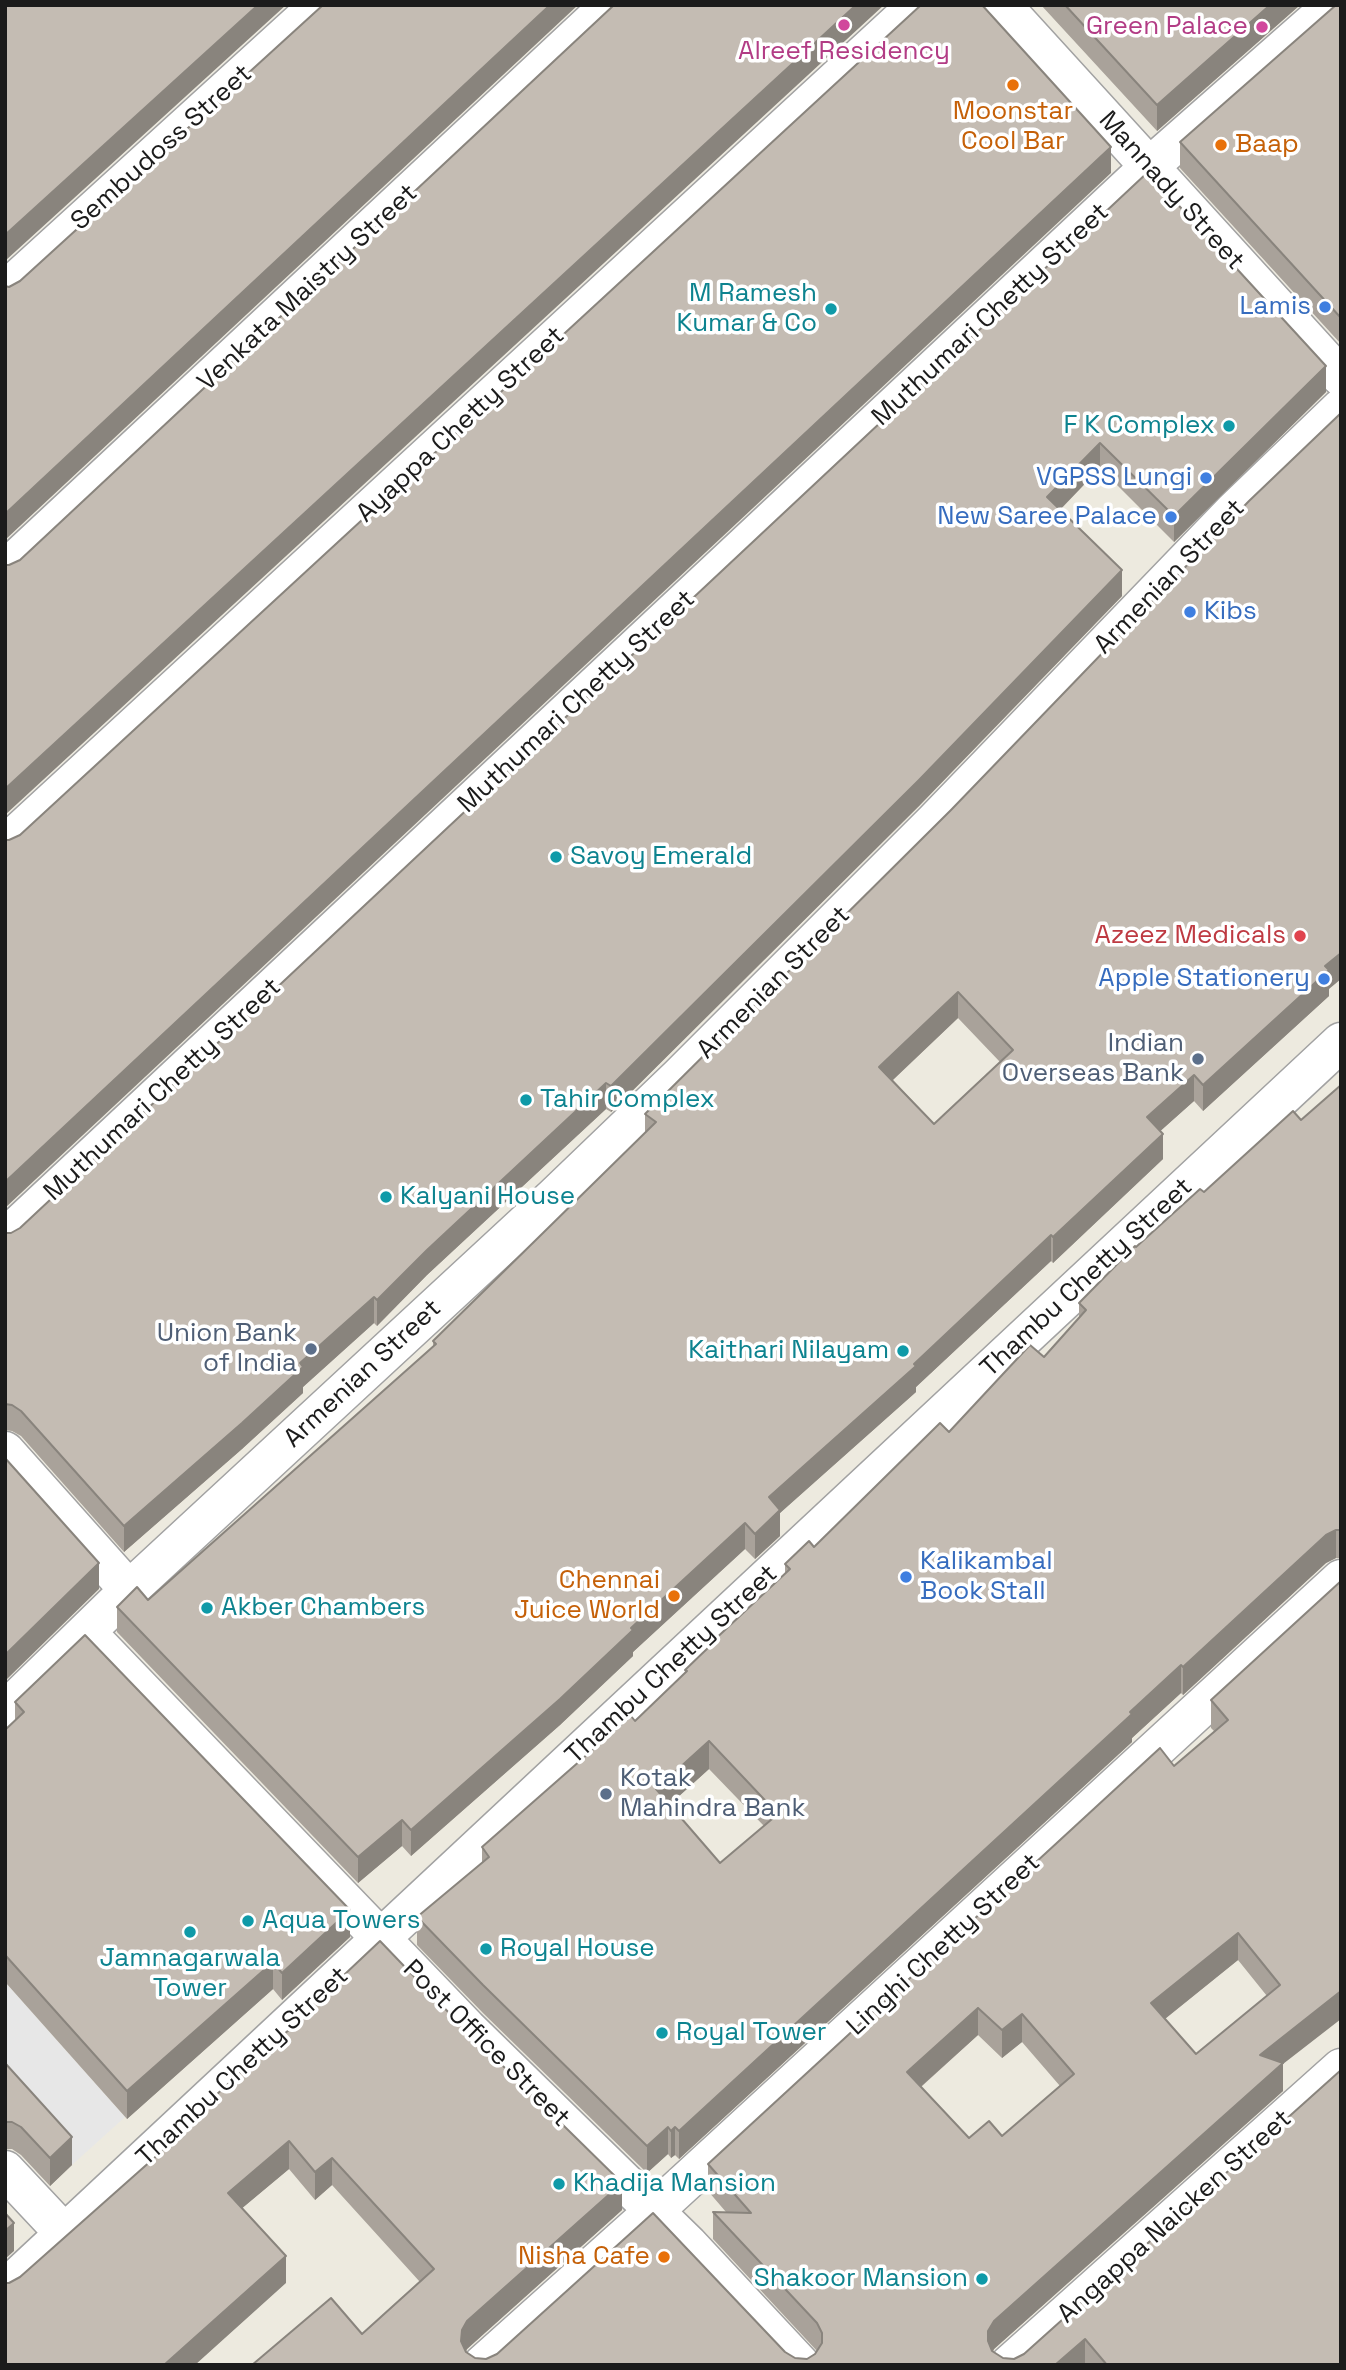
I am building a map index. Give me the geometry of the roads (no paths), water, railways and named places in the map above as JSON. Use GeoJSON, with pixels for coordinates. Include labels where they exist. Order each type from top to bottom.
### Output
{"type":"FeatureCollection","features":[{"type":"Feature","properties":{"kind":"street","name":"Sembudoss Street"},"geometry":{"type":"LineString","coordinates":[[5,291],[318,5]]}},
{"type":"Feature","properties":{"kind":"street","name":"Venkata Maistry Street"},"geometry":{"type":"LineString","coordinates":[[5,570],[610,5]]}},
{"type":"Feature","properties":{"kind":"street","name":"Ayappa Chetty Street"},"geometry":{"type":"LineString","coordinates":[[5,845],[917,5]]}},
{"type":"Feature","properties":{"kind":"street","name":"Mannady Street"},"geometry":{"type":"LineString","coordinates":[[1002,5],[1341,377]]}},
{"type":"Feature","properties":{"kind":"street","name":"Muthumari Chetty Street"},"geometry":{"type":"LineString","coordinates":[[5,1238],[1149,167],[1333,5]]}},
{"type":"Feature","properties":{"kind":"street","name":"Armenian Street"},"geometry":{"type":"LineString","coordinates":[[5,1712],[130,1590],[554,1197],[688,1068],[935,821],[1225,520],[1341,408]]}},
{"type":"Feature","properties":{"kind":"street","name":"Thambu Chetty Street"},"geometry":{"type":"LineString","coordinates":[[5,2289],[1341,1042]]}},
{"type":"Feature","properties":{"kind":"street"},"geometry":{"type":"LineString","coordinates":[[5,1451],[130,1590]]}},
{"type":"Feature","properties":{"kind":"street","name":"Linghi Chetty Street"},"geometry":{"type":"LineString","coordinates":[[482,2365],[654,2211],[1341,1579]]}},
{"type":"Feature","properties":{"kind":"street","name":"Post Office Street"},"geometry":{"type":"LineString","coordinates":[[86,1632],[467,2028],[732,2289],[801,2365]]}},
{"type":"Feature","properties":{"kind":"street","name":"Angappa Naicken Street"},"geometry":{"type":"LineString","coordinates":[[1009,2365],[1341,2068]]}},
{"type":"Feature","properties":{"kind":"street"},"geometry":{"type":"LineString","coordinates":[[5,2170],[65,2234]]}},
{"type":"Feature","properties":{"kind":"place","name":"Alreef Residency"},"geometry":{"type":"Point","coordinates":[844,25]}},
{"type":"Feature","properties":{"kind":"place","name":"Green Palace"},"geometry":{"type":"Point","coordinates":[1262,27]}},
{"type":"Feature","properties":{"kind":"place","name":"Moonstar Cool Bar"},"geometry":{"type":"Point","coordinates":[1013,85]}},
{"type":"Feature","properties":{"kind":"place","name":"Baap"},"geometry":{"type":"Point","coordinates":[1221,145]}},
{"type":"Feature","properties":{"kind":"place","name":"Lamis"},"geometry":{"type":"Point","coordinates":[1325,307]}},
{"type":"Feature","properties":{"kind":"place","name":"M Ramesh Kumar & Co"},"geometry":{"type":"Point","coordinates":[831,309]}},
{"type":"Feature","properties":{"kind":"place","name":"F K Complex"},"geometry":{"type":"Point","coordinates":[1229,426]}},
{"type":"Feature","properties":{"kind":"place","name":"VGPSS Lungi"},"geometry":{"type":"Point","coordinates":[1206,478]}},
{"type":"Feature","properties":{"kind":"place","name":"New Saree Palace"},"geometry":{"type":"Point","coordinates":[1171,517]}},
{"type":"Feature","properties":{"kind":"place","name":"Kibs"},"geometry":{"type":"Point","coordinates":[1190,612]}},
{"type":"Feature","properties":{"kind":"place","name":"Savoy Emerald"},"geometry":{"type":"Point","coordinates":[556,857]}},
{"type":"Feature","properties":{"kind":"place","name":"Azeez Medicals"},"geometry":{"type":"Point","coordinates":[1300,936]}},
{"type":"Feature","properties":{"kind":"place","name":"Apple Stationery"},"geometry":{"type":"Point","coordinates":[1324,979]}},
{"type":"Feature","properties":{"kind":"place","name":"Indian Overseas Bank"},"geometry":{"type":"Point","coordinates":[1198,1059]}},
{"type":"Feature","properties":{"kind":"place","name":"Tahir Complex"},"geometry":{"type":"Point","coordinates":[526,1100]}},
{"type":"Feature","properties":{"kind":"place","name":"Kalyani House"},"geometry":{"type":"Point","coordinates":[386,1197]}},
{"type":"Feature","properties":{"kind":"place","name":"Union Bank of India"},"geometry":{"type":"Point","coordinates":[311,1349]}},
{"type":"Feature","properties":{"kind":"place","name":"Kaithari Nilayam"},"geometry":{"type":"Point","coordinates":[903,1351]}},
{"type":"Feature","properties":{"kind":"place","name":"Kalikambal Book Stall"},"geometry":{"type":"Point","coordinates":[906,1577]}},
{"type":"Feature","properties":{"kind":"place","name":"Chennai Juice World"},"geometry":{"type":"Point","coordinates":[674,1596]}},
{"type":"Feature","properties":{"kind":"place","name":"Akber Chambers"},"geometry":{"type":"Point","coordinates":[207,1608]}},
{"type":"Feature","properties":{"kind":"place","name":"Kotak Mahindra Bank"},"geometry":{"type":"Point","coordinates":[606,1794]}},
{"type":"Feature","properties":{"kind":"place","name":"Aqua Towers"},"geometry":{"type":"Point","coordinates":[248,1921]}},
{"type":"Feature","properties":{"kind":"place","name":"Jamnagarwala Tower"},"geometry":{"type":"Point","coordinates":[190,1932]}},
{"type":"Feature","properties":{"kind":"place","name":"Royal House"},"geometry":{"type":"Point","coordinates":[486,1949]}},
{"type":"Feature","properties":{"kind":"place","name":"Royal Tower"},"geometry":{"type":"Point","coordinates":[662,2033]}},
{"type":"Feature","properties":{"kind":"place","name":"Khadija Mansion"},"geometry":{"type":"Point","coordinates":[559,2184]}},
{"type":"Feature","properties":{"kind":"place","name":"Nisha Cafe"},"geometry":{"type":"Point","coordinates":[664,2257]}},
{"type":"Feature","properties":{"kind":"place","name":"Shakoor Mansion"},"geometry":{"type":"Point","coordinates":[982,2279]}}]}
